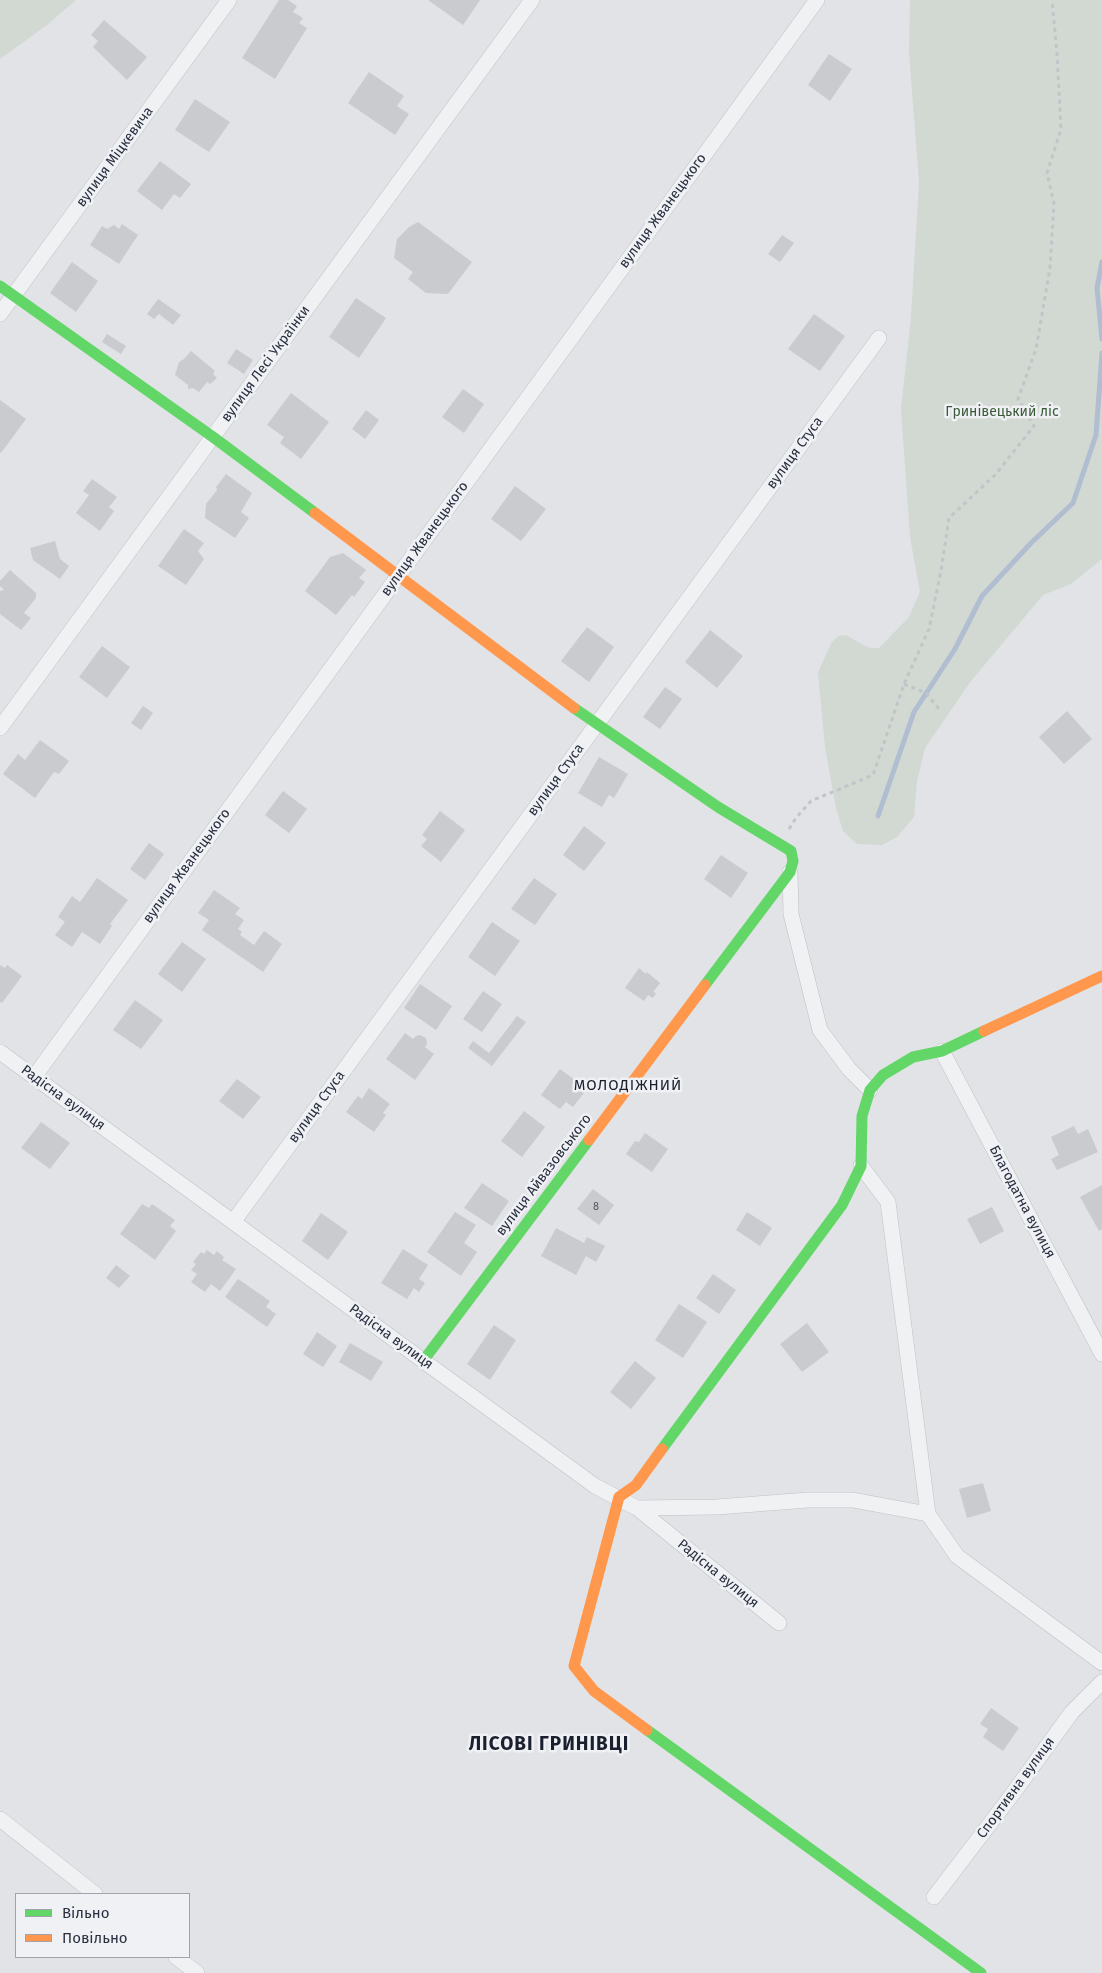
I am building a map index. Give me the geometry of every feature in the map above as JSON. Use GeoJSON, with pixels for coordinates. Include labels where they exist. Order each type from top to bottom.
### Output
{"type":"FeatureCollection","features":[{"type":"Feature","properties":{"kind":"street","name":"вулиця Міцкевича"},"geometry":{"type":"LineString","coordinates":[[0,314],[229,0]]}},
{"type":"Feature","properties":{"kind":"street","name":"вулиця Лесі Українки"},"geometry":{"type":"LineString","coordinates":[[0,728],[532,0]]}},
{"type":"Feature","properties":{"kind":"street","name":"вулиця Жванецького"},"geometry":{"type":"LineString","coordinates":[[34,1077],[817,0]]}},
{"type":"Feature","properties":{"kind":"street"},"geometry":{"type":"LineString","coordinates":[[0,286],[213,437],[596,724],[718,807],[790,851],[792,866],[791,914],[820,1030],[849,1069],[870,1090]]}},
{"type":"Feature","properties":{"kind":"street","name":"вулиця Стуса"},"geometry":{"type":"LineString","coordinates":[[233,1222],[879,338]]}},
{"type":"Feature","properties":{"kind":"street","name":"вулиця Айвазовського"},"geometry":{"type":"LineString","coordinates":[[423,1361],[792,866]]}},
{"type":"Feature","properties":{"kind":"street"},"geometry":{"type":"LineString","coordinates":[[981,1973],[594,1691],[574,1666],[619,1497],[636,1485],[842,1205],[861,1166],[862,1116],[870,1090],[883,1075],[913,1056],[942,1051],[1102,976]]}},
{"type":"Feature","properties":{"kind":"street","name":"Благодатна вулиця"},"geometry":{"type":"LineString","coordinates":[[942,1051],[1102,1354]]}},
{"type":"Feature","properties":{"kind":"street","name":"Радісна вулиця"},"geometry":{"type":"LineString","coordinates":[[0,1052],[595,1486],[637,1508],[779,1623]]}},
{"type":"Feature","properties":{"kind":"street"},"geometry":{"type":"LineString","coordinates":[[861,1166],[888,1202],[928,1514],[957,1556],[1102,1662]]}},
{"type":"Feature","properties":{"kind":"street"},"geometry":{"type":"LineString","coordinates":[[637,1508],[718,1507],[808,1500],[853,1500],[928,1514]]}},
{"type":"Feature","properties":{"kind":"street","name":"Спортивна вулиця"},"geometry":{"type":"LineString","coordinates":[[934,1897],[1072,1712],[1102,1682]]}},
{"type":"Feature","properties":{"kind":"street"},"geometry":{"type":"LineString","coordinates":[[0,1819],[94,1893]]}},
{"type":"Feature","properties":{"kind":"street"},"geometry":{"type":"LineString","coordinates":[[177,1958],[197,1973]]}},
{"type":"Feature","properties":{"kind":"path"},"geometry":{"type":"LineString","coordinates":[[780,845],[796,818],[811,801],[873,775],[904,684],[929,629],[941,571],[949,518],[995,475],[1034,426],[1018,399],[1036,349],[1050,268],[1054,203],[1047,174],[1061,129],[1052,0]]}},
{"type":"Feature","properties":{"kind":"path"},"geometry":{"type":"LineString","coordinates":[[904,684],[926,693],[939,709]]}},
{"type":"Feature","properties":{"kind":"green space"},"geometry":{"type":"Polygon","coordinates":[[[0,0],[76,0],[47,25],[0,59],[0,0]]]}},
{"type":"Feature","properties":{"kind":"green space","name":"Гринівецький ліс"},"geometry":{"type":"Polygon","coordinates":[[[910,0],[1102,0],[1102,559],[1071,584],[1043,595],[971,681],[925,748],[917,781],[914,817],[897,837],[882,845],[857,844],[843,831],[836,808],[825,747],[818,672],[832,642],[838,636],[846,635],[863,645],[879,648],[909,617],[920,592],[910,537],[901,409],[911,317],[919,182],[909,52],[910,0]]]}},
{"type":"Feature","properties":{"kind":"building"},"geometry":{"type":"Polygon","coordinates":[[[279,0],[288,0],[297,6],[293,12],[303,18],[299,23],[307,28],[275,79],[242,58],[279,0]]]}},
{"type":"Feature","properties":{"kind":"building"},"geometry":{"type":"Polygon","coordinates":[[[428,0],[480,0],[463,25],[428,0]]]}},
{"type":"Feature","properties":{"kind":"building"},"geometry":{"type":"Polygon","coordinates":[[[104,20],[147,57],[127,80],[93,47],[98,41],[91,35],[104,20]]]}},
{"type":"Feature","properties":{"kind":"building"},"geometry":{"type":"Polygon","coordinates":[[[829,54],[852,69],[830,101],[808,85],[829,54]]]}},
{"type":"Feature","properties":{"kind":"building"},"geometry":{"type":"Polygon","coordinates":[[[369,72],[404,96],[397,106],[409,114],[395,135],[348,103],[369,72]]]}},
{"type":"Feature","properties":{"kind":"building"},"geometry":{"type":"Polygon","coordinates":[[[195,99],[230,122],[209,152],[175,130],[195,99]]]}},
{"type":"Feature","properties":{"kind":"building"},"geometry":{"type":"Polygon","coordinates":[[[160,161],[191,184],[180,198],[174,194],[162,210],[137,191],[160,161]]]}},
{"type":"Feature","properties":{"kind":"building"},"geometry":{"type":"Polygon","coordinates":[[[418,222],[472,262],[448,294],[426,293],[408,279],[413,272],[394,258],[397,239],[409,227],[418,222]]]}},
{"type":"Feature","properties":{"kind":"building"},"geometry":{"type":"Polygon","coordinates":[[[122,224],[138,235],[119,264],[90,245],[102,226],[107,229],[114,225],[119,229],[122,224]]]}},
{"type":"Feature","properties":{"kind":"building"},"geometry":{"type":"Polygon","coordinates":[[[782,235],[794,243],[780,262],[768,254],[782,235]]]}},
{"type":"Feature","properties":{"kind":"building"},"geometry":{"type":"Polygon","coordinates":[[[72,262],[98,281],[76,312],[50,293],[72,262]]]}},
{"type":"Feature","properties":{"kind":"building"},"geometry":{"type":"Polygon","coordinates":[[[356,298],[386,318],[359,358],[329,337],[356,298]]]}},
{"type":"Feature","properties":{"kind":"building"},"geometry":{"type":"Polygon","coordinates":[[[158,299],[181,315],[173,325],[159,314],[154,319],[147,314],[158,299]]]}},
{"type":"Feature","properties":{"kind":"building"},"geometry":{"type":"Polygon","coordinates":[[[814,314],[845,336],[820,371],[788,349],[814,314]]]}},
{"type":"Feature","properties":{"kind":"building"},"geometry":{"type":"Polygon","coordinates":[[[107,334],[126,346],[121,354],[102,342],[107,334]]]}},
{"type":"Feature","properties":{"kind":"building"},"geometry":{"type":"Polygon","coordinates":[[[236,349],[253,360],[244,374],[227,363],[236,349]]]}},
{"type":"Feature","properties":{"kind":"building"},"geometry":{"type":"Polygon","coordinates":[[[191,351],[215,371],[213,374],[217,378],[210,384],[207,382],[199,392],[193,388],[188,389],[188,385],[175,375],[179,362],[191,351]]]}},
{"type":"Feature","properties":{"kind":"building"},"geometry":{"type":"Polygon","coordinates":[[[463,389],[484,404],[464,433],[442,417],[463,389]]]}},
{"type":"Feature","properties":{"kind":"building"},"geometry":{"type":"Polygon","coordinates":[[[291,393],[329,422],[301,459],[280,443],[284,437],[267,425],[291,393]]]}},
{"type":"Feature","properties":{"kind":"building"},"geometry":{"type":"Polygon","coordinates":[[[0,400],[26,419],[1,453],[0,452],[0,400]]]}},
{"type":"Feature","properties":{"kind":"building"},"geometry":{"type":"Polygon","coordinates":[[[366,410],[379,420],[365,439],[352,429],[366,410]]]}},
{"type":"Feature","properties":{"kind":"building"},"geometry":{"type":"Polygon","coordinates":[[[226,474],[252,493],[241,512],[249,518],[235,538],[205,518],[206,504],[226,474]]]}},
{"type":"Feature","properties":{"kind":"building"},"geometry":{"type":"Polygon","coordinates":[[[92,479],[117,497],[109,507],[114,511],[100,531],[76,513],[89,495],[83,491],[92,479]]]}},
{"type":"Feature","properties":{"kind":"building"},"geometry":{"type":"Polygon","coordinates":[[[515,486],[546,509],[521,541],[491,519],[515,486]]]}},
{"type":"Feature","properties":{"kind":"building"},"geometry":{"type":"Polygon","coordinates":[[[184,529],[204,543],[198,551],[204,559],[186,585],[158,566],[184,529]]]}},
{"type":"Feature","properties":{"kind":"building"},"geometry":{"type":"Polygon","coordinates":[[[55,541],[60,559],[69,566],[60,579],[33,560],[30,548],[55,541]]]}},
{"type":"Feature","properties":{"kind":"building"},"geometry":{"type":"Polygon","coordinates":[[[343,553],[366,570],[359,578],[365,582],[354,597],[352,595],[336,615],[305,591],[330,557],[343,553]]]}},
{"type":"Feature","properties":{"kind":"building"},"geometry":{"type":"Polygon","coordinates":[[[10,570],[36,593],[36,598],[24,613],[31,618],[21,630],[0,614],[0,591],[4,590],[0,586],[0,581],[10,570]]]}},
{"type":"Feature","properties":{"kind":"building"},"geometry":{"type":"Polygon","coordinates":[[[587,627],[614,647],[589,682],[561,661],[587,627]]]}},
{"type":"Feature","properties":{"kind":"building"},"geometry":{"type":"Polygon","coordinates":[[[710,630],[743,656],[717,688],[685,662],[710,630]]]}},
{"type":"Feature","properties":{"kind":"building"},"geometry":{"type":"Polygon","coordinates":[[[102,646],[130,667],[107,698],[79,677],[102,646]]]}},
{"type":"Feature","properties":{"kind":"building"},"geometry":{"type":"Polygon","coordinates":[[[665,687],[682,699],[660,729],[643,717],[665,687]]]}},
{"type":"Feature","properties":{"kind":"building"},"geometry":{"type":"Polygon","coordinates":[[[143,706],[153,713],[141,730],[131,723],[143,706]]]}},
{"type":"Feature","properties":{"kind":"building"},"geometry":{"type":"Polygon","coordinates":[[[1067,711],[1092,739],[1064,764],[1039,737],[1067,711]]]}},
{"type":"Feature","properties":{"kind":"building"},"geometry":{"type":"Polygon","coordinates":[[[40,740],[69,761],[59,774],[54,772],[35,798],[3,774],[18,754],[25,760],[40,740]]]}},
{"type":"Feature","properties":{"kind":"building"},"geometry":{"type":"Polygon","coordinates":[[[599,757],[628,774],[614,798],[609,795],[602,807],[578,793],[599,757]]]}},
{"type":"Feature","properties":{"kind":"building"},"geometry":{"type":"Polygon","coordinates":[[[283,791],[307,809],[289,833],[265,815],[283,791]]]}},
{"type":"Feature","properties":{"kind":"building"},"geometry":{"type":"Polygon","coordinates":[[[440,811],[465,830],[441,862],[421,846],[427,839],[422,835],[440,811]]]}},
{"type":"Feature","properties":{"kind":"building"},"geometry":{"type":"Polygon","coordinates":[[[584,826],[606,843],[584,871],[563,855],[584,826]]]}},
{"type":"Feature","properties":{"kind":"building"},"geometry":{"type":"Polygon","coordinates":[[[149,843],[164,854],[145,880],[130,869],[149,843]]]}},
{"type":"Feature","properties":{"kind":"building"},"geometry":{"type":"Polygon","coordinates":[[[721,855],[748,873],[731,898],[704,879],[721,855]]]}},
{"type":"Feature","properties":{"kind":"building"},"geometry":{"type":"Polygon","coordinates":[[[97,878],[128,900],[110,924],[112,926],[100,944],[82,932],[72,947],[55,935],[65,922],[58,917],[72,896],[80,902],[97,878]]]}},
{"type":"Feature","properties":{"kind":"building"},"geometry":{"type":"Polygon","coordinates":[[[534,878],[557,894],[535,925],[511,909],[534,878]]]}},
{"type":"Feature","properties":{"kind":"building"},"geometry":{"type":"Polygon","coordinates":[[[214,890],[240,908],[235,914],[244,920],[238,929],[242,932],[240,935],[254,945],[264,931],[282,944],[263,972],[202,930],[209,920],[198,913],[214,890]]]}},
{"type":"Feature","properties":{"kind":"building"},"geometry":{"type":"Polygon","coordinates":[[[492,922],[520,941],[495,976],[468,957],[492,922]]]}},
{"type":"Feature","properties":{"kind":"building"},"geometry":{"type":"Polygon","coordinates":[[[182,942],[206,959],[182,992],[158,974],[182,942]]]}},
{"type":"Feature","properties":{"kind":"building"},"geometry":{"type":"Polygon","coordinates":[[[0,965],[5,968],[7,965],[22,976],[2,1003],[0,1002],[0,965]]]}},
{"type":"Feature","properties":{"kind":"building"},"geometry":{"type":"Polygon","coordinates":[[[639,968],[660,983],[653,992],[656,993],[653,998],[648,995],[644,1001],[625,988],[639,968]]]}},
{"type":"Feature","properties":{"kind":"building"},"geometry":{"type":"Polygon","coordinates":[[[420,984],[452,1006],[436,1030],[404,1008],[420,984]]]}},
{"type":"Feature","properties":{"kind":"building"},"geometry":{"type":"Polygon","coordinates":[[[483,991],[502,1004],[482,1032],[463,1019],[483,991]]]}},
{"type":"Feature","properties":{"kind":"building"},"geometry":{"type":"Polygon","coordinates":[[[135,1000],[163,1020],[141,1049],[113,1030],[135,1000]]]}},
{"type":"Feature","properties":{"kind":"building"},"geometry":{"type":"Polygon","coordinates":[[[517,1016],[526,1022],[492,1066],[468,1048],[473,1041],[489,1053],[517,1016]]]}},
{"type":"Feature","properties":{"kind":"building"},"geometry":{"type":"Polygon","coordinates":[[[405,1033],[413,1039],[420,1035],[426,1038],[427,1044],[425,1047],[434,1054],[415,1080],[386,1059],[405,1033]]]}},
{"type":"Feature","properties":{"kind":"building"},"geometry":{"type":"Polygon","coordinates":[[[560,1069],[587,1089],[573,1107],[566,1102],[560,1109],[541,1095],[560,1069]]]}},
{"type":"Feature","properties":{"kind":"building"},"geometry":{"type":"Polygon","coordinates":[[[237,1079],[261,1097],[243,1119],[219,1101],[237,1079]]]}},
{"type":"Feature","properties":{"kind":"building"},"geometry":{"type":"Polygon","coordinates":[[[369,1088],[390,1104],[383,1113],[386,1115],[374,1132],[346,1112],[358,1096],[362,1099],[369,1088]]]}},
{"type":"Feature","properties":{"kind":"building"},"geometry":{"type":"Polygon","coordinates":[[[524,1111],[545,1127],[522,1157],[501,1141],[524,1111]]]}},
{"type":"Feature","properties":{"kind":"building"},"geometry":{"type":"Polygon","coordinates":[[[41,1122],[70,1143],[50,1169],[21,1148],[41,1122]]]}},
{"type":"Feature","properties":{"kind":"building"},"geometry":{"type":"Polygon","coordinates":[[[1074,1126],[1078,1134],[1088,1129],[1098,1152],[1057,1170],[1051,1159],[1059,1155],[1051,1137],[1074,1126]]]}},
{"type":"Feature","properties":{"kind":"building"},"geometry":{"type":"Polygon","coordinates":[[[645,1133],[668,1149],[652,1172],[626,1154],[635,1141],[639,1142],[645,1133]]]}},
{"type":"Feature","properties":{"kind":"building"},"geometry":{"type":"Polygon","coordinates":[[[482,1183],[509,1201],[492,1226],[464,1208],[482,1183]]]}},
{"type":"Feature","properties":{"kind":"building"},"geometry":{"type":"Polygon","coordinates":[[[1102,1185],[1102,1229],[1099,1231],[1080,1197],[1102,1185]]]}},
{"type":"Feature","properties":{"kind":"building"},"geometry":{"type":"Polygon","coordinates":[[[593,1189],[614,1205],[599,1225],[577,1209],[593,1189]]]}},
{"type":"Feature","properties":{"kind":"building"},"geometry":{"type":"Polygon","coordinates":[[[142,1204],[149,1208],[152,1204],[175,1220],[170,1226],[176,1231],[155,1260],[120,1234],[142,1204]]]}},
{"type":"Feature","properties":{"kind":"building"},"geometry":{"type":"Polygon","coordinates":[[[992,1207],[1004,1231],[980,1244],[967,1219],[992,1207]]]}},
{"type":"Feature","properties":{"kind":"building"},"geometry":{"type":"Polygon","coordinates":[[[455,1212],[476,1225],[464,1243],[477,1252],[461,1276],[427,1252],[455,1212]]]}},
{"type":"Feature","properties":{"kind":"building"},"geometry":{"type":"Polygon","coordinates":[[[747,1212],[772,1228],[760,1246],[736,1230],[747,1212]]]}},
{"type":"Feature","properties":{"kind":"building"},"geometry":{"type":"Polygon","coordinates":[[[321,1213],[348,1232],[328,1260],[302,1241],[321,1213]]]}},
{"type":"Feature","properties":{"kind":"building"},"geometry":{"type":"Polygon","coordinates":[[[556,1228],[584,1243],[587,1237],[605,1246],[596,1262],[586,1256],[576,1275],[541,1256],[556,1228]]]}},
{"type":"Feature","properties":{"kind":"building"},"geometry":{"type":"Polygon","coordinates":[[[403,1249],[428,1265],[419,1279],[425,1283],[419,1292],[414,1288],[407,1299],[381,1283],[403,1249]]]}},
{"type":"Feature","properties":{"kind":"building"},"geometry":{"type":"Polygon","coordinates":[[[207,1250],[214,1255],[217,1251],[224,1257],[222,1260],[236,1269],[220,1291],[211,1284],[205,1292],[191,1282],[197,1274],[191,1270],[196,1264],[193,1262],[201,1252],[204,1254],[207,1250]]]}},
{"type":"Feature","properties":{"kind":"building"},"geometry":{"type":"Polygon","coordinates":[[[116,1265],[130,1276],[119,1288],[106,1278],[116,1265]]]}},
{"type":"Feature","properties":{"kind":"building"},"geometry":{"type":"Polygon","coordinates":[[[713,1274],[736,1290],[719,1314],[696,1298],[713,1274]]]}},
{"type":"Feature","properties":{"kind":"building"},"geometry":{"type":"Polygon","coordinates":[[[238,1279],[270,1301],[266,1307],[276,1314],[267,1327],[225,1297],[238,1279]]]}},
{"type":"Feature","properties":{"kind":"building"},"geometry":{"type":"Polygon","coordinates":[[[679,1304],[707,1322],[683,1358],[655,1340],[679,1304]]]}},
{"type":"Feature","properties":{"kind":"building"},"geometry":{"type":"Polygon","coordinates":[[[807,1323],[829,1352],[802,1372],[780,1344],[807,1323]]]}},
{"type":"Feature","properties":{"kind":"building"},"geometry":{"type":"Polygon","coordinates":[[[494,1325],[516,1340],[490,1380],[467,1364],[494,1325]]]}},
{"type":"Feature","properties":{"kind":"building"},"geometry":{"type":"Polygon","coordinates":[[[317,1332],[337,1346],[323,1367],[303,1354],[317,1332]]]}},
{"type":"Feature","properties":{"kind":"building"},"geometry":{"type":"Polygon","coordinates":[[[350,1343],[383,1362],[371,1381],[339,1362],[350,1343]]]}},
{"type":"Feature","properties":{"kind":"building"},"geometry":{"type":"Polygon","coordinates":[[[635,1361],[656,1378],[631,1409],[610,1392],[635,1361]]]}},
{"type":"Feature","properties":{"kind":"building"},"geometry":{"type":"Polygon","coordinates":[[[983,1483],[991,1511],[967,1518],[959,1489],[983,1483]]]}},
{"type":"Feature","properties":{"kind":"building"},"geometry":{"type":"Polygon","coordinates":[[[991,1708],[1019,1728],[1003,1751],[983,1737],[988,1729],[980,1724],[991,1708]]]}},
{"type":"Feature","properties":{"kind":"waterway"},"geometry":{"type":"LineString","coordinates":[[1102,262],[1097,288],[1102,339]]}},
{"type":"Feature","properties":{"kind":"waterway"},"geometry":{"type":"LineString","coordinates":[[878,816],[914,712],[955,649],[982,596],[1031,543],[1073,503],[1096,435],[1102,353]]}},
{"type":"Feature","properties":{"kind":"traffic: fast"},"geometry":{"type":"LineString","coordinates":[[0,286],[213,437],[315,513]]}},
{"type":"Feature","properties":{"kind":"traffic: fast"},"geometry":{"type":"LineString","coordinates":[[574,708],[718,807],[791,851],[793,861],[790,872],[705,985]]}},
{"type":"Feature","properties":{"kind":"traffic: fast"},"geometry":{"type":"LineString","coordinates":[[662,1449],[842,1205],[861,1166],[862,1116],[870,1090],[883,1075],[913,1057],[942,1051],[984,1031]]}},
{"type":"Feature","properties":{"kind":"traffic: fast"},"geometry":{"type":"LineString","coordinates":[[423,1361],[589,1140]]}},
{"type":"Feature","properties":{"kind":"traffic: fast"},"geometry":{"type":"LineString","coordinates":[[647,1730],[981,1973]]}},
{"type":"Feature","properties":{"kind":"traffic: slow"},"geometry":{"type":"LineString","coordinates":[[315,513],[574,708]]}},
{"type":"Feature","properties":{"kind":"traffic: slow"},"geometry":{"type":"LineString","coordinates":[[984,1031],[1102,976]]}},
{"type":"Feature","properties":{"kind":"traffic: slow"},"geometry":{"type":"LineString","coordinates":[[589,1140],[705,985]]}},
{"type":"Feature","properties":{"kind":"traffic: slow"},"geometry":{"type":"LineString","coordinates":[[647,1730],[594,1691],[574,1666],[619,1497],[636,1485],[662,1449]]}},
{"type":"Feature","properties":{"kind":"district","name":"МОЛОДІЖНИЙ"},"geometry":{"type":"Point","coordinates":[628,1086]}},
{"type":"Feature","properties":{"kind":"district","name":"ЛІСОВІ ГРИНІВЦІ"},"geometry":{"type":"Point","coordinates":[549,1745]}}]}
